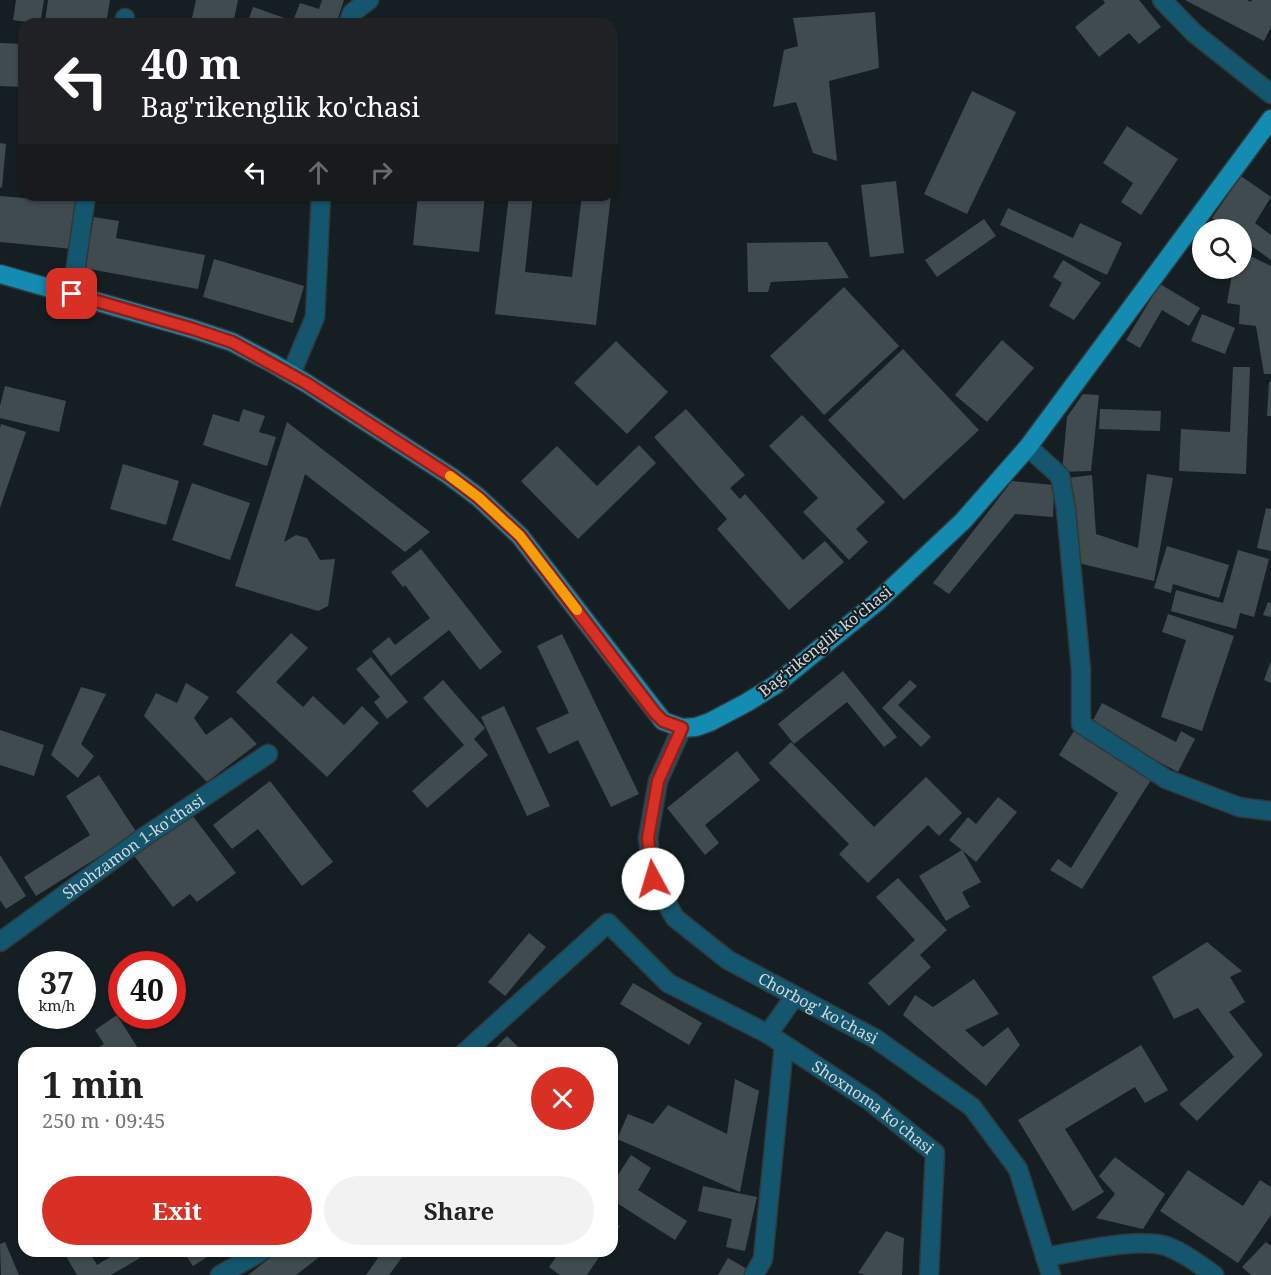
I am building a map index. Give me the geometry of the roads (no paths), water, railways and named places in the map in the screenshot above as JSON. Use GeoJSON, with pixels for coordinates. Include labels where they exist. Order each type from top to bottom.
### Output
{"type":"FeatureCollection","features":[{"type":"Feature","properties":{"kind":"main road","name":"Bag'rikenglik ko'chasi"},"geometry":{"type":"LineString","coordinates":[[682,728],[696,727],[710,722],[775,684],[869,609],[963,521],[1028,447],[1271,119]]}},
{"type":"Feature","properties":{"kind":"main road"},"geometry":{"type":"LineString","coordinates":[[0,273],[232,342],[291,374],[450,476],[520,536],[655,713],[663,721],[682,728]]}},
{"type":"Feature","properties":{"kind":"street"},"geometry":{"type":"LineString","coordinates":[[350,18],[352,13],[369,0]]}},
{"type":"Feature","properties":{"kind":"street"},"geometry":{"type":"LineString","coordinates":[[1162,0],[1194,33],[1271,94]]}},
{"type":"Feature","properties":{"kind":"street"},"geometry":{"type":"LineString","coordinates":[[72,294],[85,201]]}},
{"type":"Feature","properties":{"kind":"street"},"geometry":{"type":"LineString","coordinates":[[291,374],[315,316],[321,201]]}},
{"type":"Feature","properties":{"kind":"street"},"geometry":{"type":"LineString","coordinates":[[1028,447],[1060,476],[1081,670],[1082,724],[1166,779],[1239,807],[1271,812]]}},
{"type":"Feature","properties":{"kind":"street","name":"Chorbog' ko'chasi"},"geometry":{"type":"LineString","coordinates":[[682,728],[658,781],[648,838],[653,879],[675,918],[728,960],[876,1039],[972,1107],[1018,1169],[1051,1275]]}},
{"type":"Feature","properties":{"kind":"street","name":"Shohzamon 1-ko'chasi"},"geometry":{"type":"LineString","coordinates":[[0,942],[144,837],[268,754]]}},
{"type":"Feature","properties":{"kind":"street","name":"Shoxnoma ko'chasi"},"geometry":{"type":"LineString","coordinates":[[471,1047],[608,923],[668,983],[768,1034],[870,1101],[935,1152],[929,1275]]}},
{"type":"Feature","properties":{"kind":"street"},"geometry":{"type":"LineString","coordinates":[[768,1034],[795,996]]}},
{"type":"Feature","properties":{"kind":"street"},"geometry":{"type":"LineString","coordinates":[[754,1275],[763,1259],[784,1045]]}},
{"type":"Feature","properties":{"kind":"street"},"geometry":{"type":"LineString","coordinates":[[1045,1257],[1138,1243],[1165,1246],[1196,1261],[1214,1275]]}},
{"type":"Feature","properties":{"kind":"street"},"geometry":{"type":"LineString","coordinates":[[220,1275],[252,1257]]}}]}
